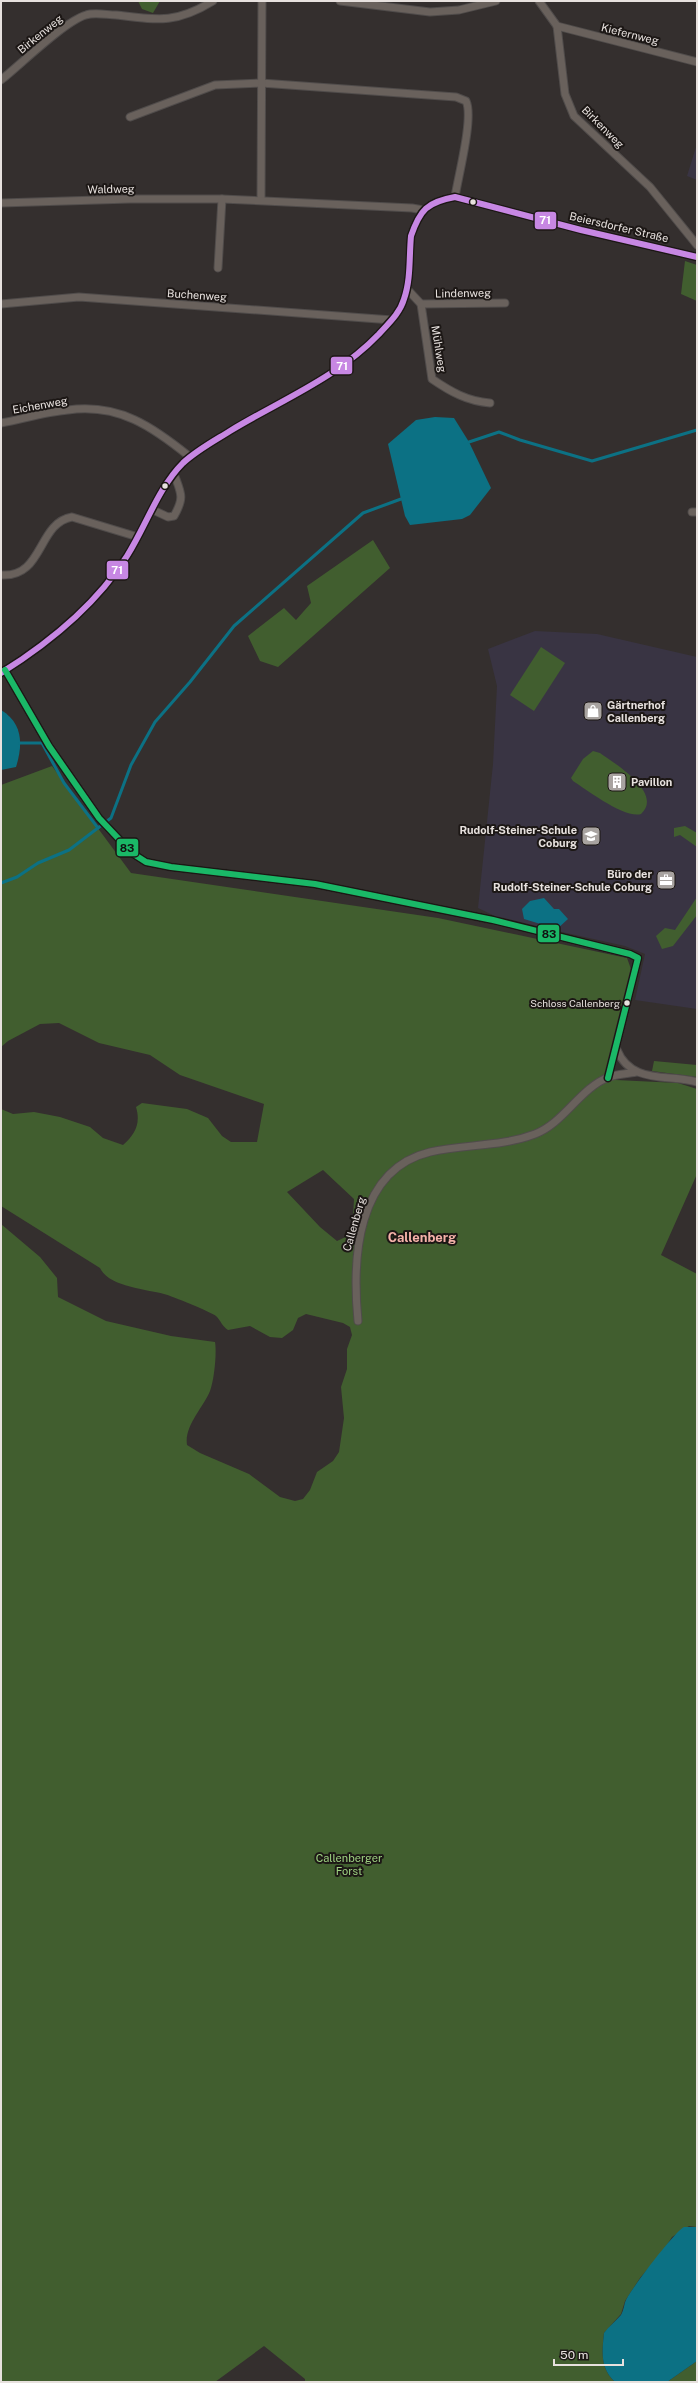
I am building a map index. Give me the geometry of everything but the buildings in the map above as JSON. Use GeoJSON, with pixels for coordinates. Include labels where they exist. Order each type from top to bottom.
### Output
{"type":"FeatureCollection","features":[{"type":"Feature","properties":{"kind":"street","name":"Birkenweg"},"geometry":{"type":"LineString","coordinates":[[1,80],[71,23],[87,14],[155,20],[173,19],[186,16],[213,1]]}},
{"type":"Feature","properties":{"kind":"street"},"geometry":{"type":"LineString","coordinates":[[261,200],[262,1]]}},
{"type":"Feature","properties":{"kind":"street"},"geometry":{"type":"LineString","coordinates":[[340,1],[430,12],[459,10],[496,1]]}},
{"type":"Feature","properties":{"kind":"street"},"geometry":{"type":"LineString","coordinates":[[539,1],[558,26]]}},
{"type":"Feature","properties":{"kind":"street","name":"Birkenweg"},"geometry":{"type":"LineString","coordinates":[[558,26],[565,94],[574,116],[650,187],[697,245]]}},
{"type":"Feature","properties":{"kind":"street","name":"Kiefernweg"},"geometry":{"type":"LineString","coordinates":[[558,26],[697,62]]}},
{"type":"Feature","properties":{"kind":"street"},"geometry":{"type":"LineString","coordinates":[[130,117],[215,85],[261,84],[456,97],[466,101],[469,107],[467,133],[455,198]]}},
{"type":"Feature","properties":{"kind":"street","name":"Beiersdorfer Straße"},"geometry":{"type":"LineString","coordinates":[[423,210],[440,200],[455,198],[697,257]]}},
{"type":"Feature","properties":{"kind":"street","name":"Waldweg"},"geometry":{"type":"LineString","coordinates":[[1,203],[130,199],[261,200],[412,208],[423,210]]}},
{"type":"Feature","properties":{"kind":"street"},"geometry":{"type":"LineString","coordinates":[[218,268],[222,200]]}},
{"type":"Feature","properties":{"kind":"street"},"geometry":{"type":"LineString","coordinates":[[423,210],[411,236],[407,289],[404,300],[392,320],[366,347],[339,370],[237,427],[190,457],[164,486],[138,537],[113,577],[77,615],[50,639],[3,671],[49,746],[99,818],[132,853],[146,862],[171,868],[315,884],[493,920],[630,954],[638,958],[617,1050],[608,1078],[636,1072],[697,1082]]}},
{"type":"Feature","properties":{"kind":"street"},"geometry":{"type":"LineString","coordinates":[[407,289],[421,304]]}},
{"type":"Feature","properties":{"kind":"street","name":"Buchenweg"},"geometry":{"type":"LineString","coordinates":[[1,304],[79,298],[392,320]]}},
{"type":"Feature","properties":{"kind":"street","name":"Lindenweg"},"geometry":{"type":"LineString","coordinates":[[421,304],[505,303]]}},
{"type":"Feature","properties":{"kind":"street","name":"Mühlweg"},"geometry":{"type":"LineString","coordinates":[[421,304],[432,379],[451,392],[472,401],[490,403]]}},
{"type":"Feature","properties":{"kind":"street","name":"Eichenweg"},"geometry":{"type":"LineString","coordinates":[[1,423],[68,409],[100,410],[142,422],[158,431],[190,457]]}},
{"type":"Feature","properties":{"kind":"street"},"geometry":{"type":"LineString","coordinates":[[153,510],[168,517],[174,516],[182,502],[182,498],[174,474]]}},
{"type":"Feature","properties":{"kind":"street"},"geometry":{"type":"LineString","coordinates":[[1,575],[14,575],[25,569],[55,525],[66,518],[72,517],[138,537]]}},
{"type":"Feature","properties":{"kind":"street"},"geometry":{"type":"LineString","coordinates":[[617,1050],[626,1066],[636,1072]]}},
{"type":"Feature","properties":{"kind":"street","name":"Callenberg"},"geometry":{"type":"LineString","coordinates":[[358,1321],[354,1268],[357,1249],[370,1202],[381,1182],[394,1169],[410,1158],[424,1154],[493,1144],[536,1134],[547,1127],[584,1094],[608,1078]]}},
{"type":"Feature","properties":{"kind":"shaded area"},"geometry":{"type":"Polygon","coordinates":[[[697,144],[697,180],[687,176],[697,144]]]}},
{"type":"Feature","properties":{"kind":"shaded area","name":"Rudolf-Steiner-Schule Coburg"},"geometry":{"type":"Polygon","coordinates":[[[535,631],[597,634],[697,657],[697,1009],[635,1000],[645,954],[625,946],[499,918],[478,908],[493,764],[497,686],[488,649],[535,631]]]}},
{"type":"Feature","properties":{"kind":"green space"},"geometry":{"type":"Polygon","coordinates":[[[138,1],[160,1],[153,13],[142,9],[138,1]]]}},
{"type":"Feature","properties":{"kind":"green space"},"geometry":{"type":"Polygon","coordinates":[[[685,261],[697,265],[697,301],[681,294],[685,261]]]}},
{"type":"Feature","properties":{"kind":"green space"},"geometry":{"type":"Polygon","coordinates":[[[373,540],[390,568],[278,667],[260,661],[248,636],[284,608],[296,620],[311,603],[307,586],[373,540]]]}},
{"type":"Feature","properties":{"kind":"green space"},"geometry":{"type":"Polygon","coordinates":[[[541,647],[565,663],[534,711],[510,695],[541,647]]]}},
{"type":"Feature","properties":{"kind":"green space"},"geometry":{"type":"Polygon","coordinates":[[[593,751],[600,753],[616,764],[642,788],[646,797],[646,806],[641,814],[634,814],[616,808],[596,797],[573,781],[571,778],[583,759],[593,751]]]}},
{"type":"Feature","properties":{"kind":"green space","name":"Callenberger Forst"},"geometry":{"type":"Polygon","coordinates":[[[52,766],[131,873],[438,918],[627,958],[631,969],[609,1068],[616,1080],[678,1083],[697,1089],[697,1174],[661,1255],[697,1274],[697,2227],[689,2226],[672,2237],[663,2251],[640,2278],[625,2301],[621,2314],[604,2333],[604,2365],[610,2377],[615,2382],[305,2382],[305,2379],[264,2346],[215,2382],[1,2382],[1,1224],[40,1257],[57,1278],[58,1297],[106,1321],[171,1336],[215,1342],[214,1374],[210,1391],[188,1431],[187,1445],[200,1453],[249,1474],[280,1497],[295,1501],[303,1499],[310,1490],[317,1472],[333,1461],[339,1452],[344,1418],[341,1387],[347,1369],[347,1349],[352,1335],[350,1327],[343,1323],[306,1314],[298,1318],[293,1330],[282,1338],[270,1337],[250,1326],[228,1330],[213,1314],[168,1295],[129,1286],[111,1279],[100,1268],[1,1206],[1,1109],[13,1114],[34,1112],[60,1117],[90,1127],[103,1138],[123,1145],[134,1133],[138,1119],[136,1107],[142,1103],[187,1109],[208,1118],[222,1136],[231,1142],[257,1142],[264,1104],[180,1075],[150,1055],[99,1043],[59,1023],[40,1024],[8,1041],[1,1047],[1,785],[52,766]],[[323,1170],[287,1192],[320,1227],[337,1241],[352,1234],[354,1199],[323,1170]]]}},
{"type":"Feature","properties":{"kind":"green space"},"geometry":{"type":"Polygon","coordinates":[[[685,826],[697,833],[697,847],[680,835],[674,837],[674,828],[685,826]]]}},
{"type":"Feature","properties":{"kind":"green space"},"geometry":{"type":"Polygon","coordinates":[[[697,897],[697,915],[673,946],[662,949],[656,936],[665,928],[675,930],[697,897]]]}},
{"type":"Feature","properties":{"kind":"green space"},"geometry":{"type":"Polygon","coordinates":[[[654,1061],[697,1065],[697,1077],[652,1071],[654,1061]]]}},
{"type":"Feature","properties":{"kind":"green space"},"geometry":{"type":"Polygon","coordinates":[[[697,2361],[697,2382],[667,2382],[697,2361]]]}},
{"type":"Feature","properties":{"kind":"water"},"geometry":{"type":"Polygon","coordinates":[[[435,417],[454,418],[469,442],[491,488],[470,515],[462,519],[410,525],[405,516],[388,444],[416,420],[435,417]]]}},
{"type":"Feature","properties":{"kind":"water"},"geometry":{"type":"Polygon","coordinates":[[[1,710],[14,721],[19,735],[20,751],[16,767],[1,770],[1,710]]]}},
{"type":"Feature","properties":{"kind":"water"},"geometry":{"type":"Polygon","coordinates":[[[544,898],[554,909],[559,909],[568,919],[557,929],[524,919],[522,909],[530,901],[544,898]]]}},
{"type":"Feature","properties":{"kind":"water"},"geometry":{"type":"Polygon","coordinates":[[[684,2227],[697,2227],[697,2361],[667,2382],[615,2382],[610,2377],[604,2365],[604,2333],[621,2315],[626,2300],[644,2273],[663,2249],[684,2227]]]}},
{"type":"Feature","properties":{"kind":"waterway"},"geometry":{"type":"LineString","coordinates":[[469,442],[499,432],[520,440],[592,461],[697,430]]}},
{"type":"Feature","properties":{"kind":"waterway"},"geometry":{"type":"LineString","coordinates":[[1,883],[17,877],[38,863],[69,850],[111,818],[131,765],[155,722],[190,682],[234,626],[363,513],[401,499]]}},
{"type":"Feature","properties":{"kind":"waterway"},"geometry":{"type":"LineString","coordinates":[[20,743],[42,743],[64,783],[98,828]]}},
{"type":"Feature","properties":{"kind":"transit line","name":"71"},"geometry":{"type":"LineString","coordinates":[[1,673],[54,636],[101,591],[127,556],[166,484],[188,458],[230,431],[327,376],[363,350],[387,326],[400,309],[406,291],[409,276],[411,236],[414,227],[421,214],[431,205],[445,199],[455,197],[581,230],[697,257]]}},
{"type":"Feature","properties":{"kind":"transit line","name":"83"},"geometry":{"type":"LineString","coordinates":[[5,670],[49,746],[99,818],[132,853],[146,862],[171,867],[315,884],[493,920],[630,954],[638,958],[608,1078]]}},
{"type":"Feature","properties":{"kind":"place","name":"Gärtnerhof Callenberg"},"geometry":{"type":"Point","coordinates":[593,711]}},
{"type":"Feature","properties":{"kind":"place","name":"Pavillon"},"geometry":{"type":"Point","coordinates":[617,782]}},
{"type":"Feature","properties":{"kind":"place","name":"Rudolf-Steiner-Schule Coburg"},"geometry":{"type":"Point","coordinates":[591,836]}},
{"type":"Feature","properties":{"kind":"place","name":"Büro der Rudolf-Steiner-Schule Coburg"},"geometry":{"type":"Point","coordinates":[666,880]}},
{"type":"Feature","properties":{"kind":"place","name":"Schloss Callenberg"},"geometry":{"type":"Point","coordinates":[627,1003]}},
{"type":"Feature","properties":{"kind":"district","name":"Callenberg"},"geometry":{"type":"Point","coordinates":[422,1237]}}]}
